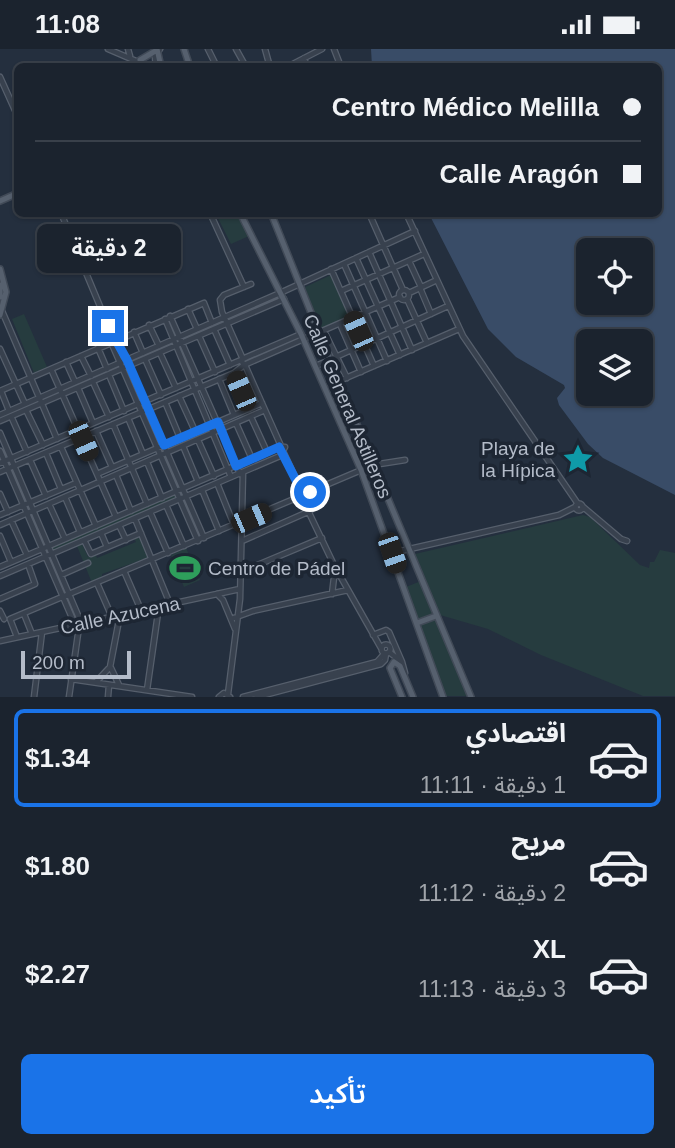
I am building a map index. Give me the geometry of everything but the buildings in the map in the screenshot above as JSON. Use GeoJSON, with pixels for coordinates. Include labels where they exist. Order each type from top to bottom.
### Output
{"type":"FeatureCollection","features":[{"type":"Feature","properties":{"kind":"main road"},"geometry":{"type":"LineString","coordinates":[[140,60],[158,49]]}},
{"type":"Feature","properties":{"kind":"main road","name":"Calle General Astilleros"},"geometry":{"type":"LineString","coordinates":[[242,217],[326,387],[361,470],[443,697]]}},
{"type":"Feature","properties":{"kind":"main road"},"geometry":{"type":"LineString","coordinates":[[273,217],[471,697]]}},
{"type":"Feature","properties":{"kind":"main road"},"geometry":{"type":"LineString","coordinates":[[0,269],[6,292],[1,313]]}},
{"type":"Feature","properties":{"kind":"main road"},"geometry":{"type":"LineString","coordinates":[[0,285],[0,296]]}},
{"type":"Feature","properties":{"kind":"main road"},"geometry":{"type":"LineString","coordinates":[[326,387],[339,381]]}},
{"type":"Feature","properties":{"kind":"main road"},"geometry":{"type":"LineString","coordinates":[[416,623],[436,616]]}},
{"type":"Feature","properties":{"kind":"main road"},"geometry":{"type":"LineString","coordinates":[[401,697],[390,669],[394,662],[401,664],[413,697]]}},
{"type":"Feature","properties":{"kind":"street"},"geometry":{"type":"LineString","coordinates":[[108,49],[145,63]]}},
{"type":"Feature","properties":{"kind":"street"},"geometry":{"type":"LineString","coordinates":[[128,49],[130,56]]}},
{"type":"Feature","properties":{"kind":"street"},"geometry":{"type":"LineString","coordinates":[[295,63],[321,49]]}},
{"type":"Feature","properties":{"kind":"street"},"geometry":{"type":"LineString","coordinates":[[121,54],[146,63]]}},
{"type":"Feature","properties":{"kind":"street"},"geometry":{"type":"LineString","coordinates":[[304,58],[306,63]]}},
{"type":"Feature","properties":{"kind":"street"},"geometry":{"type":"LineString","coordinates":[[0,77],[14,108]]}},
{"type":"Feature","properties":{"kind":"street"},"geometry":{"type":"LineString","coordinates":[[63,217],[111,335],[128,363],[142,403],[142,412],[161,446]]}},
{"type":"Feature","properties":{"kind":"street"},"geometry":{"type":"LineString","coordinates":[[212,217],[244,287]]}},
{"type":"Feature","properties":{"kind":"street"},"geometry":{"type":"LineString","coordinates":[[371,217],[427,343]]}},
{"type":"Feature","properties":{"kind":"street"},"geometry":{"type":"LineString","coordinates":[[408,217],[459,329],[579,507],[591,513],[626,541]]}},
{"type":"Feature","properties":{"kind":"street"},"geometry":{"type":"LineString","coordinates":[[128,363],[176,347],[282,296],[299,284],[415,231]]}},
{"type":"Feature","properties":{"kind":"street"},"geometry":{"type":"LineString","coordinates":[[369,252],[412,349]]}},
{"type":"Feature","properties":{"kind":"street"},"geometry":{"type":"LineString","coordinates":[[341,291],[425,254]]}},
{"type":"Feature","properties":{"kind":"street"},"geometry":{"type":"LineString","coordinates":[[356,258],[400,355]]}},
{"type":"Feature","properties":{"kind":"street"},"geometry":{"type":"LineString","coordinates":[[409,261],[431,314]]}},
{"type":"Feature","properties":{"kind":"street"},"geometry":{"type":"LineString","coordinates":[[344,264],[387,361]]}},
{"type":"Feature","properties":{"kind":"street"},"geometry":{"type":"LineString","coordinates":[[331,269],[374,366]]}},
{"type":"Feature","properties":{"kind":"street"},"geometry":{"type":"LineString","coordinates":[[0,472],[234,373],[245,360],[281,342],[321,332],[391,302],[400,297],[400,293],[406,294],[437,280]]}},
{"type":"Feature","properties":{"kind":"street"},"geometry":{"type":"LineString","coordinates":[[251,284],[221,297],[220,303],[225,317],[334,565],[373,635],[401,664]]}},
{"type":"Feature","properties":{"kind":"street"},"geometry":{"type":"LineString","coordinates":[[77,385],[93,382],[143,353],[225,317],[282,296]]}},
{"type":"Feature","properties":{"kind":"street"},"geometry":{"type":"LineString","coordinates":[[27,452],[0,391],[204,303],[212,323]]}},
{"type":"Feature","properties":{"kind":"street"},"geometry":{"type":"LineString","coordinates":[[316,366],[448,306]]}},
{"type":"Feature","properties":{"kind":"street"},"geometry":{"type":"LineString","coordinates":[[188,309],[197,329]]}},
{"type":"Feature","properties":{"kind":"street"},"geometry":{"type":"LineString","coordinates":[[1,313],[57,439]]}},
{"type":"Feature","properties":{"kind":"street"},"geometry":{"type":"LineString","coordinates":[[168,317],[181,336],[236,466],[242,473],[240,599],[229,695],[224,693],[219,697]]}},
{"type":"Feature","properties":{"kind":"street"},"geometry":{"type":"LineString","coordinates":[[168,317],[173,340],[232,477]]}},
{"type":"Feature","properties":{"kind":"street"},"geometry":{"type":"LineString","coordinates":[[340,324],[361,372]]}},
{"type":"Feature","properties":{"kind":"street"},"geometry":{"type":"LineString","coordinates":[[149,325],[159,346]]}},
{"type":"Feature","properties":{"kind":"street"},"geometry":{"type":"LineString","coordinates":[[214,329],[230,365]]}},
{"type":"Feature","properties":{"kind":"street"},"geometry":{"type":"LineString","coordinates":[[339,381],[459,329]]}},
{"type":"Feature","properties":{"kind":"street"},"geometry":{"type":"LineString","coordinates":[[134,332],[143,353]]}},
{"type":"Feature","properties":{"kind":"street"},"geometry":{"type":"LineString","coordinates":[[321,332],[337,357],[346,378]]}},
{"type":"Feature","properties":{"kind":"street"},"geometry":{"type":"LineString","coordinates":[[199,336],[215,372]]}},
{"type":"Feature","properties":{"kind":"street"},"geometry":{"type":"LineString","coordinates":[[2,462],[230,365],[284,349],[302,337]]}},
{"type":"Feature","properties":{"kind":"street"},"geometry":{"type":"LineString","coordinates":[[114,341],[122,366],[148,409],[176,492],[198,541]]}},
{"type":"Feature","properties":{"kind":"street"},"geometry":{"type":"LineString","coordinates":[[281,342],[284,349]]}},
{"type":"Feature","properties":{"kind":"street"},"geometry":{"type":"LineString","coordinates":[[98,348],[107,369]]}},
{"type":"Feature","properties":{"kind":"street"},"geometry":{"type":"LineString","coordinates":[[0,349],[43,445]]}},
{"type":"Feature","properties":{"kind":"street"},"geometry":{"type":"LineString","coordinates":[[160,353],[176,388]]}},
{"type":"Feature","properties":{"kind":"street"},"geometry":{"type":"LineString","coordinates":[[81,356],[91,376]]}},
{"type":"Feature","properties":{"kind":"street"},"geometry":{"type":"LineString","coordinates":[[145,359],[161,395]]}},
{"type":"Feature","properties":{"kind":"street"},"geometry":{"type":"LineString","coordinates":[[66,362],[93,423]]}},
{"type":"Feature","properties":{"kind":"street"},"geometry":{"type":"LineString","coordinates":[[0,421],[91,376],[122,366]]}},
{"type":"Feature","properties":{"kind":"street"},"geometry":{"type":"LineString","coordinates":[[51,369],[78,430]]}},
{"type":"Feature","properties":{"kind":"street"},"geometry":{"type":"LineString","coordinates":[[234,373],[249,408]]}},
{"type":"Feature","properties":{"kind":"street"},"geometry":{"type":"LineString","coordinates":[[109,375],[124,411]]}},
{"type":"Feature","properties":{"kind":"street"},"geometry":{"type":"LineString","coordinates":[[219,379],[234,415]]}},
{"type":"Feature","properties":{"kind":"street"},"geometry":{"type":"LineString","coordinates":[[93,382],[109,417]]}},
{"type":"Feature","properties":{"kind":"street"},"geometry":{"type":"LineString","coordinates":[[179,396],[195,431]]}},
{"type":"Feature","properties":{"kind":"street"},"geometry":{"type":"LineString","coordinates":[[165,402],[180,438]]}},
{"type":"Feature","properties":{"kind":"street"},"geometry":{"type":"LineString","coordinates":[[97,474],[262,403]]}},
{"type":"Feature","properties":{"kind":"street"},"geometry":{"type":"LineString","coordinates":[[0,525],[265,410]]}},
{"type":"Feature","properties":{"kind":"street"},"geometry":{"type":"LineString","coordinates":[[0,415],[10,414]]}},
{"type":"Feature","properties":{"kind":"street"},"geometry":{"type":"LineString","coordinates":[[251,417],[267,452]]}},
{"type":"Feature","properties":{"kind":"street"},"geometry":{"type":"LineString","coordinates":[[128,418],[144,454]]}},
{"type":"Feature","properties":{"kind":"street"},"geometry":{"type":"LineString","coordinates":[[236,423],[251,459]]}},
{"type":"Feature","properties":{"kind":"street"},"geometry":{"type":"LineString","coordinates":[[113,424],[147,504]]}},
{"type":"Feature","properties":{"kind":"street"},"geometry":{"type":"LineString","coordinates":[[96,431],[112,467]]}},
{"type":"Feature","properties":{"kind":"street"},"geometry":{"type":"LineString","coordinates":[[0,433],[70,595],[77,627],[69,697]]}},
{"type":"Feature","properties":{"kind":"street"},"geometry":{"type":"LineString","coordinates":[[81,438],[116,517]]}},
{"type":"Feature","properties":{"kind":"street"},"geometry":{"type":"LineString","coordinates":[[198,440],[214,476]]}},
{"type":"Feature","properties":{"kind":"street"},"geometry":{"type":"LineString","coordinates":[[183,446],[198,482]]}},
{"type":"Feature","properties":{"kind":"street"},"geometry":{"type":"LineString","coordinates":[[61,447],[96,526]]}},
{"type":"Feature","properties":{"kind":"street"},"geometry":{"type":"LineString","coordinates":[[0,567],[267,452],[281,449]]}},
{"type":"Feature","properties":{"kind":"street"},"geometry":{"type":"LineString","coordinates":[[0,576],[280,456],[281,449]]}},
{"type":"Feature","properties":{"kind":"street"},"geometry":{"type":"LineString","coordinates":[[0,451],[2,462],[8,469],[77,627]]}},
{"type":"Feature","properties":{"kind":"street"},"geometry":{"type":"LineString","coordinates":[[46,453],[61,489]]}},
{"type":"Feature","properties":{"kind":"street"},"geometry":{"type":"LineString","coordinates":[[164,454],[183,489],[204,538]]}},
{"type":"Feature","properties":{"kind":"street"},"geometry":{"type":"LineString","coordinates":[[30,460],[46,496]]}},
{"type":"Feature","properties":{"kind":"street"},"geometry":{"type":"LineString","coordinates":[[17,637],[10,621],[24,614],[373,465],[405,460]]}},
{"type":"Feature","properties":{"kind":"street"},"geometry":{"type":"LineString","coordinates":[[146,462],[162,498]]}},
{"type":"Feature","properties":{"kind":"street"},"geometry":{"type":"LineString","coordinates":[[116,475],[131,511]]}},
{"type":"Feature","properties":{"kind":"street"},"geometry":{"type":"LineString","coordinates":[[0,515],[76,483]]}},
{"type":"Feature","properties":{"kind":"street"},"geometry":{"type":"LineString","coordinates":[[217,483],[234,525]]}},
{"type":"Feature","properties":{"kind":"street"},"geometry":{"type":"LineString","coordinates":[[202,489],[219,531]]}},
{"type":"Feature","properties":{"kind":"street"},"geometry":{"type":"LineString","coordinates":[[0,494],[8,512]]}},
{"type":"Feature","properties":{"kind":"street"},"geometry":{"type":"LineString","coordinates":[[65,497],[80,533]]}},
{"type":"Feature","properties":{"kind":"street"},"geometry":{"type":"LineString","coordinates":[[49,504],[65,539]]}},
{"type":"Feature","properties":{"kind":"street"},"geometry":{"type":"LineString","coordinates":[[166,505],[184,547]]}},
{"type":"Feature","properties":{"kind":"street"},"geometry":{"type":"LineString","coordinates":[[392,553],[559,515],[579,507]]}},
{"type":"Feature","properties":{"kind":"street"},"geometry":{"type":"LineString","coordinates":[[242,541],[310,511]]}},
{"type":"Feature","properties":{"kind":"street"},"geometry":{"type":"LineString","coordinates":[[150,512],[168,553]]}},
{"type":"Feature","properties":{"kind":"street"},"geometry":{"type":"LineString","coordinates":[[135,519],[170,604]]}},
{"type":"Feature","properties":{"kind":"street"},"geometry":{"type":"LineString","coordinates":[[11,520],[27,555]]}},
{"type":"Feature","properties":{"kind":"street"},"geometry":{"type":"LineString","coordinates":[[120,525],[126,540]]}},
{"type":"Feature","properties":{"kind":"street"},"geometry":{"type":"LineString","coordinates":[[101,533],[107,547]]}},
{"type":"Feature","properties":{"kind":"street"},"geometry":{"type":"LineString","coordinates":[[84,540],[90,554],[141,533]]}},
{"type":"Feature","properties":{"kind":"street"},"geometry":{"type":"LineString","coordinates":[[0,536],[11,562]]}},
{"type":"Feature","properties":{"kind":"street"},"geometry":{"type":"LineString","coordinates":[[241,572],[322,538]]}},
{"type":"Feature","properties":{"kind":"street"},"geometry":{"type":"LineString","coordinates":[[61,575],[88,563]]}},
{"type":"Feature","properties":{"kind":"street"},"geometry":{"type":"LineString","coordinates":[[0,600],[35,584],[28,564]]}},
{"type":"Feature","properties":{"kind":"street"},"geometry":{"type":"LineString","coordinates":[[332,594],[334,565]]}},
{"type":"Feature","properties":{"kind":"street"},"geometry":{"type":"LineString","coordinates":[[124,572],[141,610]]}},
{"type":"Feature","properties":{"kind":"street"},"geometry":{"type":"LineString","coordinates":[[97,583],[112,617]]}},
{"type":"Feature","properties":{"kind":"street","name":"Calle Azucena"},"geometry":{"type":"LineString","coordinates":[[0,641],[77,627],[240,589]]}},
{"type":"Feature","properties":{"kind":"street"},"geometry":{"type":"LineString","coordinates":[[231,619],[253,611],[348,590]]}},
{"type":"Feature","properties":{"kind":"street"},"geometry":{"type":"LineString","coordinates":[[222,598],[229,591]]}},
{"type":"Feature","properties":{"kind":"street"},"geometry":{"type":"LineString","coordinates":[[216,594],[222,598],[236,631]]}},
{"type":"Feature","properties":{"kind":"street"},"geometry":{"type":"LineString","coordinates":[[240,599],[253,611]]}},
{"type":"Feature","properties":{"kind":"street"},"geometry":{"type":"LineString","coordinates":[[146,690],[159,606]]}},
{"type":"Feature","properties":{"kind":"street"},"geometry":{"type":"LineString","coordinates":[[0,611],[4,619]]}},
{"type":"Feature","properties":{"kind":"street"},"geometry":{"type":"LineString","coordinates":[[24,614],[32,634]]}},
{"type":"Feature","properties":{"kind":"street"},"geometry":{"type":"LineString","coordinates":[[95,683],[110,667],[120,615]]}},
{"type":"Feature","properties":{"kind":"street"},"geometry":{"type":"LineString","coordinates":[[34,697],[42,632]]}},
{"type":"Feature","properties":{"kind":"street"},"geometry":{"type":"LineString","coordinates":[[373,635],[389,632],[401,664]]}},
{"type":"Feature","properties":{"kind":"street"},"geometry":{"type":"LineString","coordinates":[[383,663],[385,650]]}},
{"type":"Feature","properties":{"kind":"street"},"geometry":{"type":"LineString","coordinates":[[243,697],[377,662],[385,650]]}},
{"type":"Feature","properties":{"kind":"street"},"geometry":{"type":"LineString","coordinates":[[383,663],[390,669]]}},
{"type":"Feature","properties":{"kind":"street"},"geometry":{"type":"LineString","coordinates":[[257,697],[383,663]]}},
{"type":"Feature","properties":{"kind":"street"},"geometry":{"type":"LineString","coordinates":[[110,667],[120,686]]}},
{"type":"Feature","properties":{"kind":"street"},"geometry":{"type":"LineString","coordinates":[[71,679],[192,697]]}},
{"type":"Feature","properties":{"kind":"street"},"geometry":{"type":"LineString","coordinates":[[108,697],[109,684]]}},
{"type":"Feature","properties":{"kind":"green space"},"geometry":{"type":"Polygon","coordinates":[[[218,217],[239,217],[249,236],[231,244],[218,217]]]}},
{"type":"Feature","properties":{"kind":"green space"},"geometry":{"type":"Polygon","coordinates":[[[331,275],[350,316],[320,330],[305,287],[331,275]]]}},
{"type":"Feature","properties":{"kind":"green space"},"geometry":{"type":"Polygon","coordinates":[[[24,314],[47,367],[34,373],[12,319],[24,314]]]}},
{"type":"Feature","properties":{"kind":"green space"},"geometry":{"type":"Polygon","coordinates":[[[175,494],[178,497],[53,551],[52,546],[175,494]]]}},
{"type":"Feature","properties":{"kind":"green space"},"geometry":{"type":"Polygon","coordinates":[[[583,515],[590,517],[640,565],[649,568],[650,562],[654,562],[660,550],[675,553],[675,696],[643,696],[541,655],[488,629],[440,615],[415,554],[583,515]]]}},
{"type":"Feature","properties":{"kind":"green space"},"geometry":{"type":"Polygon","coordinates":[[[140,535],[145,553],[150,557],[102,574],[92,583],[77,546],[82,544],[88,557],[95,554],[97,558],[136,542],[134,538],[140,535]]]}},
{"type":"Feature","properties":{"kind":"green space","name":"Centro de Pádel"},"geometry":{"type":"Polygon","coordinates":[[[186,548],[200,580],[184,587],[171,555],[186,548]]]}},
{"type":"Feature","properties":{"kind":"green space"},"geometry":{"type":"Polygon","coordinates":[[[421,581],[433,615],[417,621],[406,587],[421,581]]]}},
{"type":"Feature","properties":{"kind":"green space"},"geometry":{"type":"Polygon","coordinates":[[[435,619],[468,696],[445,696],[419,625],[435,619]]]}},
{"type":"Feature","properties":{"kind":"water"},"geometry":{"type":"Polygon","coordinates":[[[371,49],[675,49],[675,495],[603,458],[588,444],[559,405],[557,398],[565,388],[564,385],[516,357],[488,329],[431,217],[662,217],[662,63],[372,63],[371,49]]]}},
{"type":"Feature","properties":{"kind":"place","name":"Playa de la Hípica"},"geometry":{"type":"Point","coordinates":[578,459]}},
{"type":"Feature","properties":{"kind":"place","name":"Centro de Pádel"},"geometry":{"type":"Point","coordinates":[185,568]}},
{"type":"Feature","properties":{"kind":"route"},"geometry":{"type":"LineString","coordinates":[[108,326],[127,360],[164,445],[218,422],[236,466],[279,447],[286,456],[302,492],[310,492]]}}]}
